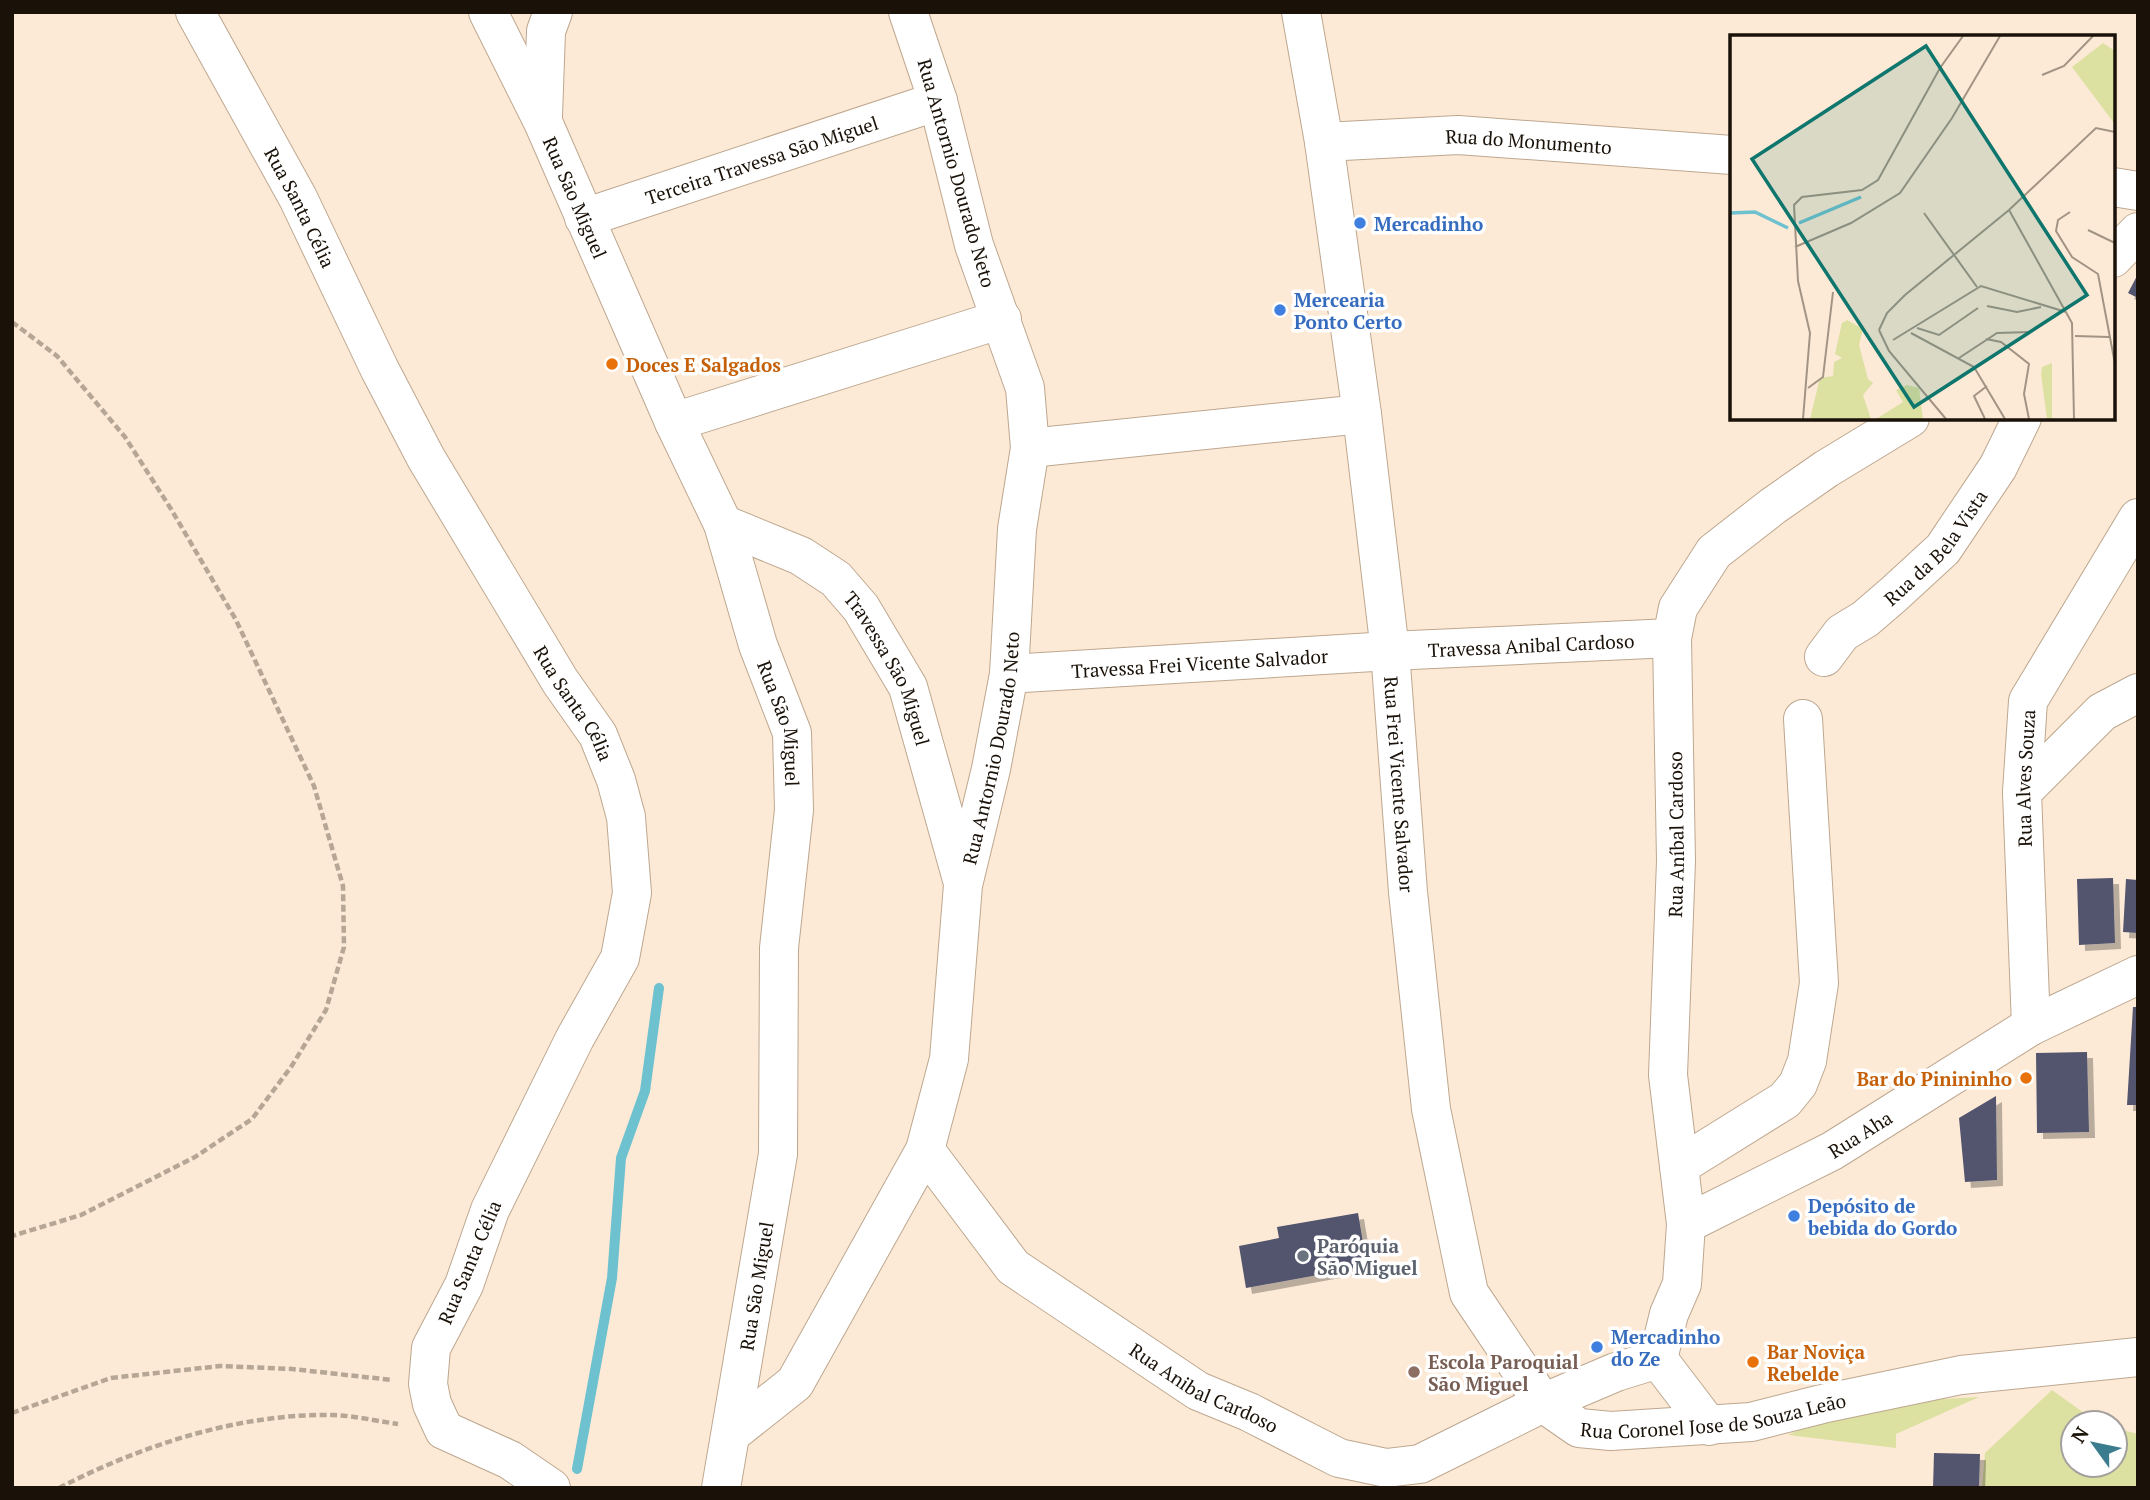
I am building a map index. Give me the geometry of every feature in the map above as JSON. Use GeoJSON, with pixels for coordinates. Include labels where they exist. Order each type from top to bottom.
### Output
{"type":"FeatureCollection","features":[{"type":"Feature","properties":{"kind":"street","name":"Rua Santa Célia"},"geometry":{"type":"LineString","coordinates":[[195,12],[298,198],[380,370],[426,458],[560,681],[597,735],[617,780],[626,817],[632,893],[620,958],[575,1038],[490,1210],[464,1285],[431,1348],[428,1384],[432,1404],[444,1430]]}},
{"type":"Feature","properties":{"kind":"street","name":"Rua São Miguel"},"geometry":{"type":"LineString","coordinates":[[488,12],[542,122],[674,422],[723,524],[758,645],[792,733],[794,810],[779,948],[778,1154],[721,1488]]}},
{"type":"Feature","properties":{"kind":"street"},"geometry":{"type":"LineString","coordinates":[[542,122],[546,31],[554,12]]}},
{"type":"Feature","properties":{"kind":"street","name":"Rua Antornio Dourado Neto"},"geometry":{"type":"LineString","coordinates":[[732,1433],[795,1383],[925,1150],[949,1059],[963,885],[991,769],[1009,674],[1017,529],[1030,448],[1025,388],[974,245],[939,101],[908,12]]}},
{"type":"Feature","properties":{"kind":"street","name":"Rua Frei Vicente Salvador"},"geometry":{"type":"LineString","coordinates":[[1301,12],[1324,142],[1362,414],[1390,651],[1408,892],[1431,1109],[1469,1293],[1542,1403]]}},
{"type":"Feature","properties":{"kind":"street","name":"Terceira Travessa São Miguel"},"geometry":{"type":"LineString","coordinates":[[584,218],[939,101]]}},
{"type":"Feature","properties":{"kind":"street","name":"Rua do Monumento"},"geometry":{"type":"LineString","coordinates":[[1324,142],[1458,135],[1730,155]]}},
{"type":"Feature","properties":{"kind":"street"},"geometry":{"type":"LineString","coordinates":[[2115,187],[2138,191]]}},
{"type":"Feature","properties":{"kind":"street"},"geometry":{"type":"LineString","coordinates":[[2115,256],[2138,232]]}},
{"type":"Feature","properties":{"kind":"street"},"geometry":{"type":"LineString","coordinates":[[674,422],[1002,319]]}},
{"type":"Feature","properties":{"kind":"street"},"geometry":{"type":"LineString","coordinates":[[1030,448],[1362,414]]}},
{"type":"Feature","properties":{"kind":"street","name":"Rua Aníbal Cardoso"},"geometry":{"type":"LineString","coordinates":[[1658,1359],[1669,1314],[1682,1284],[1686,1224],[1668,1075],[1676,861],[1672,638],[1678,608],[1714,552],[1826,469],[1907,420]]}},
{"type":"Feature","properties":{"kind":"street","name":"Rua da Bela Vista"},"geometry":{"type":"LineString","coordinates":[[1824,657],[1842,633],[1893,595],[1943,549],[1998,467],[2021,420]]}},
{"type":"Feature","properties":{"kind":"street","name":"Rua Alves Souza"},"geometry":{"type":"LineString","coordinates":[[2031,1026],[2022,792],[2028,701],[2138,518]]}},
{"type":"Feature","properties":{"kind":"street","name":"Travessa São Miguel"},"geometry":{"type":"LineString","coordinates":[[723,524],[802,556],[836,579],[861,608],[908,687],[963,885]]}},
{"type":"Feature","properties":{"kind":"street","name":"Travessa Anibal Cardoso"},"geometry":{"type":"LineString","coordinates":[[1390,651],[1672,638]]}},
{"type":"Feature","properties":{"kind":"street","name":"Travessa Frei Vicente Salvador"},"geometry":{"type":"LineString","coordinates":[[1009,674],[1390,651]]}},
{"type":"Feature","properties":{"kind":"street"},"geometry":{"type":"LineString","coordinates":[[2022,792],[2102,712],[2138,693]]}},
{"type":"Feature","properties":{"kind":"street"},"geometry":{"type":"LineString","coordinates":[[1679,1166],[1785,1100],[1798,1084],[1807,1061],[1819,983],[1802,719]]}},
{"type":"Feature","properties":{"kind":"street","name":"Rua Aha"},"geometry":{"type":"LineString","coordinates":[[1686,1224],[1832,1151],[2031,1026],[2138,975]]}},
{"type":"Feature","properties":{"kind":"street","name":"Rua Anibal Cardoso"},"geometry":{"type":"LineString","coordinates":[[925,1150],[1013,1267],[1198,1391],[1249,1412],[1339,1458],[1386,1468],[1420,1464],[1542,1403],[1616,1372],[1658,1359]]}},
{"type":"Feature","properties":{"kind":"street","name":"Rua Coronel Jose de Souza Leão"},"geometry":{"type":"LineString","coordinates":[[1542,1403],[1579,1428],[1611,1431],[1709,1426],[1751,1422],[1961,1375],[2138,1357]]}},
{"type":"Feature","properties":{"kind":"street"},"geometry":{"type":"LineString","coordinates":[[1658,1359],[1709,1426]]}},
{"type":"Feature","properties":{"kind":"street"},"geometry":{"type":"LineString","coordinates":[[444,1430],[510,1460],[551,1488]]}},
{"type":"Feature","properties":{"kind":"path"},"geometry":{"type":"LineString","coordinates":[[12,322],[57,356],[125,436],[236,620],[314,786],[343,887],[344,947],[326,1010],[291,1067],[251,1119],[195,1157],[81,1215],[12,1236]]}},
{"type":"Feature","properties":{"kind":"path"},"geometry":{"type":"LineString","coordinates":[[12,1413],[111,1378],[220,1366],[292,1369],[428,1384]]}},
{"type":"Feature","properties":{"kind":"path"},"geometry":{"type":"LineString","coordinates":[[59,1488],[88,1473],[170,1442],[257,1419],[335,1415],[444,1430]]}},
{"type":"Feature","properties":{"kind":"green space"},"geometry":{"type":"Polygon","coordinates":[[[2052,1390],[2078,1409],[2059,1409],[2059,1479],[2129,1479],[2129,1432],[2138,1434],[2138,1488],[1982,1488],[1985,1453],[2052,1390]]]}},
{"type":"Feature","properties":{"kind":"green space"},"geometry":{"type":"Polygon","coordinates":[[[1979,1397],[1896,1434],[1896,1448],[1788,1435],[1854,1404],[1979,1397]]]}},
{"type":"Feature","properties":{"kind":"building"},"geometry":{"type":"Polygon","coordinates":[[[2138,274],[2138,298],[2128,293],[2138,274]]]}},
{"type":"Feature","properties":{"kind":"building"},"geometry":{"type":"Polygon","coordinates":[[[2113,878],[2115,943],[2079,945],[2077,879],[2113,878]]]}},
{"type":"Feature","properties":{"kind":"building"},"geometry":{"type":"Polygon","coordinates":[[[2126,879],[2138,880],[2138,933],[2123,932],[2126,879]]]}},
{"type":"Feature","properties":{"kind":"building"},"geometry":{"type":"Polygon","coordinates":[[[2133,1007],[2138,1007],[2138,1105],[2127,1105],[2133,1007]]]}},
{"type":"Feature","properties":{"kind":"building"},"geometry":{"type":"Polygon","coordinates":[[[2087,1052],[2089,1132],[2037,1133],[2036,1053],[2087,1052]]]}},
{"type":"Feature","properties":{"kind":"building"},"geometry":{"type":"Polygon","coordinates":[[[1996,1096],[1997,1180],[1965,1182],[1959,1118],[1996,1096]]]}},
{"type":"Feature","properties":{"kind":"building","name":"Paróquia São Miguel"},"geometry":{"type":"Polygon","coordinates":[[[1358,1213],[1367,1266],[1246,1288],[1239,1246],[1279,1238],[1277,1227],[1358,1213]]]}},
{"type":"Feature","properties":{"kind":"building"},"geometry":{"type":"Polygon","coordinates":[[[1934,1453],[1980,1454],[1979,1488],[1933,1488],[1934,1453]]]}},
{"type":"Feature","properties":{"kind":"waterway"},"geometry":{"type":"LineString","coordinates":[[577,1469],[612,1278],[621,1158],[645,1091],[659,988]]}},
{"type":"Feature","properties":{"kind":"place","name":"Mercadinho"},"geometry":{"type":"Point","coordinates":[1360,223]}},
{"type":"Feature","properties":{"kind":"place","name":"Mercearia Ponto Certo"},"geometry":{"type":"Point","coordinates":[1280,310]}},
{"type":"Feature","properties":{"kind":"place","name":"Doces E Salgados"},"geometry":{"type":"Point","coordinates":[612,364]}},
{"type":"Feature","properties":{"kind":"place","name":"Bar do Pinininho"},"geometry":{"type":"Point","coordinates":[2026,1078]}},
{"type":"Feature","properties":{"kind":"place","name":"Depósito de bebida do Gordo"},"geometry":{"type":"Point","coordinates":[1794,1216]}},
{"type":"Feature","properties":{"kind":"place","name":"Paróquia São Miguel"},"geometry":{"type":"Point","coordinates":[1303,1256]}},
{"type":"Feature","properties":{"kind":"place","name":"Mercadinho do Ze"},"geometry":{"type":"Point","coordinates":[1597,1347]}},
{"type":"Feature","properties":{"kind":"place","name":"Bar Noviça Rebelde"},"geometry":{"type":"Point","coordinates":[1753,1362]}},
{"type":"Feature","properties":{"kind":"place","name":"Escola Paroquial São Miguel"},"geometry":{"type":"Point","coordinates":[1414,1372]}}]}
